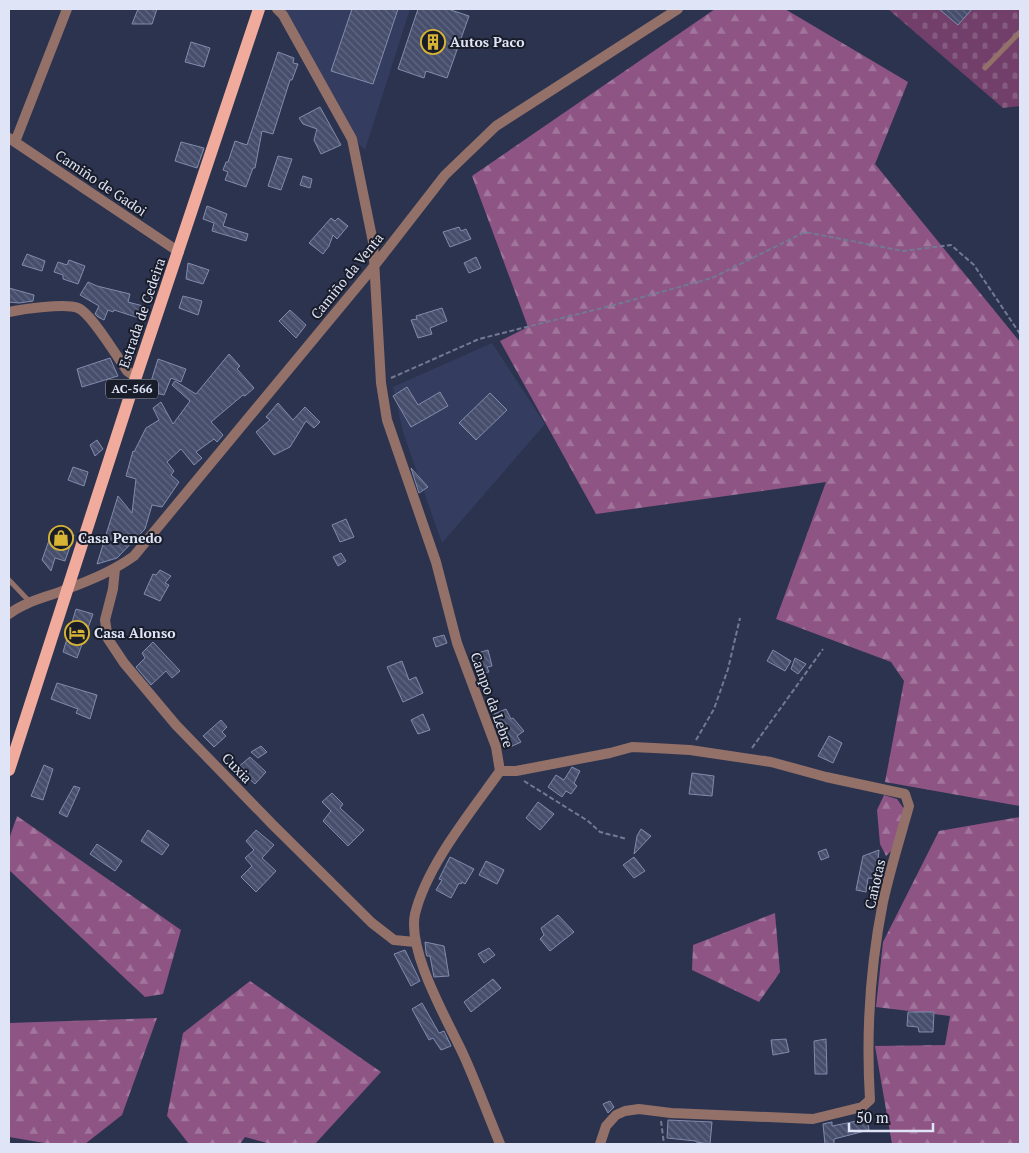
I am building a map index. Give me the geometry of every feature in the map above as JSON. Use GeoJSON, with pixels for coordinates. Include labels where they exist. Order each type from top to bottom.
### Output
{"type":"FeatureCollection","features":[{"type":"Feature","properties":{"kind":"main road","name":"Estrada de Cedeira"},"geometry":{"type":"LineString","coordinates":[[9,770],[136,377],[259,9]]}},
{"type":"Feature","properties":{"kind":"street"},"geometry":{"type":"LineString","coordinates":[[12,140],[67,9]]}},
{"type":"Feature","properties":{"kind":"street","name":"Campo da Lebre"},"geometry":{"type":"LineString","coordinates":[[277,9],[283,15],[352,139],[369,220],[375,265],[381,383],[388,420],[436,562],[457,643],[496,747],[500,771]]}},
{"type":"Feature","properties":{"kind":"street","name":"Camiño da Venta"},"geometry":{"type":"LineString","coordinates":[[9,614],[30,602],[67,590],[115,569],[134,556],[375,265],[445,175],[496,126],[678,9]]}},
{"type":"Feature","properties":{"kind":"street","name":"Camiño de Gadoi"},"geometry":{"type":"LineString","coordinates":[[12,140],[178,252]]}},
{"type":"Feature","properties":{"kind":"street"},"geometry":{"type":"LineString","coordinates":[[9,312],[60,307],[78,308],[88,316],[127,371],[136,377]]}},
{"type":"Feature","properties":{"kind":"street","name":"Cuxia"},"geometry":{"type":"LineString","coordinates":[[115,569],[113,589],[105,620],[108,639],[124,663],[176,725],[272,825],[372,923],[394,940],[415,942]]}},
{"type":"Feature","properties":{"kind":"street","name":"Cañotas"},"geometry":{"type":"LineString","coordinates":[[500,771],[516,772],[632,747],[690,750],[771,762],[826,777],[905,794],[908,806],[883,902],[871,986],[868,1072],[870,1100],[862,1108],[813,1119],[659,1112],[639,1109],[625,1111],[616,1115],[606,1126],[600,1144]]}},
{"type":"Feature","properties":{"kind":"street"},"geometry":{"type":"LineString","coordinates":[[500,771],[432,871],[424,887],[415,916],[415,942],[440,1008],[464,1055],[500,1144]]}},
{"type":"Feature","properties":{"kind":"lane"},"geometry":{"type":"LineString","coordinates":[[985,68],[1020,32]]}},
{"type":"Feature","properties":{"kind":"lane"},"geometry":{"type":"LineString","coordinates":[[9,580],[30,602]]}},
{"type":"Feature","properties":{"kind":"path"},"geometry":{"type":"LineString","coordinates":[[381,383],[479,339],[712,278],[805,232],[903,251],[951,245],[974,265],[1020,334]]}},
{"type":"Feature","properties":{"kind":"path"},"geometry":{"type":"LineString","coordinates":[[690,750],[714,709],[728,669],[740,618]]}},
{"type":"Feature","properties":{"kind":"path"},"geometry":{"type":"LineString","coordinates":[[745,758],[823,649]]}},
{"type":"Feature","properties":{"kind":"path"},"geometry":{"type":"LineString","coordinates":[[516,772],[526,784],[588,822],[600,832],[627,839]]}},
{"type":"Feature","properties":{"kind":"path"},"geometry":{"type":"LineString","coordinates":[[659,1112],[664,1144]]}},
{"type":"Feature","properties":{"kind":"shaded area"},"geometry":{"type":"Polygon","coordinates":[[[285,9],[410,9],[365,150],[359,144],[285,9]]]}},
{"type":"Feature","properties":{"kind":"shaded area"},"geometry":{"type":"Polygon","coordinates":[[[492,343],[545,424],[442,543],[403,432],[393,387],[492,343]]]}},
{"type":"Feature","properties":{"kind":"green space"},"geometry":{"type":"Polygon","coordinates":[[[715,9],[785,9],[908,82],[875,164],[1020,342],[1020,806],[885,782],[904,681],[891,662],[776,619],[826,482],[596,514],[500,341],[528,327],[472,176],[715,9]]]}},
{"type":"Feature","properties":{"kind":"green space"},"geometry":{"type":"Polygon","coordinates":[[[888,9],[1020,9],[1020,106],[1003,108],[888,9]]]}},
{"type":"Feature","properties":{"kind":"green space"},"geometry":{"type":"Polygon","coordinates":[[[884,795],[897,799],[904,809],[895,847],[886,856],[880,844],[877,810],[884,795]]]}},
{"type":"Feature","properties":{"kind":"green space"},"geometry":{"type":"Polygon","coordinates":[[[17,816],[181,930],[163,994],[145,997],[9,870],[9,839],[17,816]]]}},
{"type":"Feature","properties":{"kind":"green space"},"geometry":{"type":"Polygon","coordinates":[[[1020,817],[1020,1144],[892,1144],[875,1046],[945,1045],[950,1016],[876,1007],[883,942],[939,831],[1020,817]]]}},
{"type":"Feature","properties":{"kind":"green space"},"geometry":{"type":"Polygon","coordinates":[[[775,913],[780,972],[759,1002],[692,970],[693,945],[775,913]]]}},
{"type":"Feature","properties":{"kind":"green space"},"geometry":{"type":"Polygon","coordinates":[[[250,981],[381,1072],[315,1144],[271,1144],[245,1137],[240,1144],[189,1144],[167,1116],[183,1033],[250,981]]]}},
{"type":"Feature","properties":{"kind":"green space"},"geometry":{"type":"Polygon","coordinates":[[[157,1018],[122,1115],[85,1144],[50,1144],[9,1137],[9,1023],[157,1018]]]}},
{"type":"Feature","properties":{"kind":"building"},"geometry":{"type":"Polygon","coordinates":[[[138,9],[157,9],[152,24],[132,24],[138,9]]]}},
{"type":"Feature","properties":{"kind":"building"},"geometry":{"type":"Polygon","coordinates":[[[352,9],[398,9],[373,84],[331,71],[352,9]]]}},
{"type":"Feature","properties":{"kind":"building","name":"Autos Paco"},"geometry":{"type":"Polygon","coordinates":[[[418,9],[448,9],[469,16],[447,78],[426,71],[424,78],[398,69],[418,9]]]}},
{"type":"Feature","properties":{"kind":"building"},"geometry":{"type":"Polygon","coordinates":[[[939,9],[972,9],[958,25],[939,9]]]}},
{"type":"Feature","properties":{"kind":"building"},"geometry":{"type":"Polygon","coordinates":[[[191,42],[210,48],[204,67],[185,62],[191,42]]]}},
{"type":"Feature","properties":{"kind":"building"},"geometry":{"type":"Polygon","coordinates":[[[278,52],[294,58],[293,63],[298,64],[292,80],[290,80],[273,134],[262,131],[255,168],[253,168],[246,187],[225,180],[228,172],[223,170],[226,162],[228,162],[235,141],[247,145],[278,52]]]}},
{"type":"Feature","properties":{"kind":"building"},"geometry":{"type":"Polygon","coordinates":[[[320,107],[341,145],[321,154],[314,140],[317,129],[303,124],[299,118],[320,107]]]}},
{"type":"Feature","properties":{"kind":"building"},"geometry":{"type":"Polygon","coordinates":[[[181,142],[204,148],[197,168],[175,161],[181,142]]]}},
{"type":"Feature","properties":{"kind":"building"},"geometry":{"type":"Polygon","coordinates":[[[278,156],[292,159],[281,190],[268,186],[278,156]]]}},
{"type":"Feature","properties":{"kind":"building"},"geometry":{"type":"Polygon","coordinates":[[[303,176],[312,179],[310,188],[300,185],[303,176]]]}},
{"type":"Feature","properties":{"kind":"building"},"geometry":{"type":"Polygon","coordinates":[[[207,206],[227,214],[223,226],[248,234],[246,241],[212,231],[214,223],[203,219],[207,206]]]}},
{"type":"Feature","properties":{"kind":"building"},"geometry":{"type":"Polygon","coordinates":[[[331,218],[335,221],[338,218],[348,226],[337,239],[333,235],[329,246],[323,254],[309,243],[331,218]]]}},
{"type":"Feature","properties":{"kind":"building"},"geometry":{"type":"Polygon","coordinates":[[[459,227],[461,231],[466,229],[471,239],[450,247],[443,232],[459,227]]]}},
{"type":"Feature","properties":{"kind":"building"},"geometry":{"type":"Polygon","coordinates":[[[27,254],[45,261],[42,271],[22,265],[27,254]]]}},
{"type":"Feature","properties":{"kind":"building"},"geometry":{"type":"Polygon","coordinates":[[[476,257],[481,268],[469,273],[464,263],[476,257]]]}},
{"type":"Feature","properties":{"kind":"building"},"geometry":{"type":"Polygon","coordinates":[[[69,260],[85,266],[78,284],[63,279],[63,275],[54,272],[58,262],[67,265],[69,260]]]}},
{"type":"Feature","properties":{"kind":"building"},"geometry":{"type":"Polygon","coordinates":[[[188,263],[209,270],[203,284],[186,279],[188,263]]]}},
{"type":"Feature","properties":{"kind":"building"},"geometry":{"type":"Polygon","coordinates":[[[88,282],[130,294],[128,302],[143,306],[139,318],[114,310],[113,312],[108,310],[104,320],[98,317],[95,314],[99,306],[80,295],[88,282]]]}},
{"type":"Feature","properties":{"kind":"building"},"geometry":{"type":"Polygon","coordinates":[[[9,288],[34,295],[33,301],[9,302],[9,288]]]}},
{"type":"Feature","properties":{"kind":"building"},"geometry":{"type":"Polygon","coordinates":[[[183,296],[202,301],[198,315],[179,308],[183,296]]]}},
{"type":"Feature","properties":{"kind":"building"},"geometry":{"type":"Polygon","coordinates":[[[442,308],[447,321],[430,328],[432,334],[418,338],[411,320],[417,319],[416,316],[442,308]]]}},
{"type":"Feature","properties":{"kind":"building"},"geometry":{"type":"Polygon","coordinates":[[[290,310],[306,325],[296,338],[279,321],[290,310]]]}},
{"type":"Feature","properties":{"kind":"building"},"geometry":{"type":"Polygon","coordinates":[[[229,354],[240,366],[237,369],[254,388],[211,422],[223,435],[217,442],[214,439],[196,452],[202,458],[194,465],[181,449],[167,462],[174,471],[171,475],[179,482],[162,507],[152,505],[145,529],[117,558],[97,564],[118,496],[132,513],[136,479],[126,476],[133,451],[146,428],[159,420],[153,408],[161,402],[173,424],[190,401],[172,385],[175,381],[196,394],[229,354]]]}},
{"type":"Feature","properties":{"kind":"building"},"geometry":{"type":"Polygon","coordinates":[[[110,358],[118,376],[82,387],[77,369],[110,358]]]}},
{"type":"Feature","properties":{"kind":"building"},"geometry":{"type":"Polygon","coordinates":[[[158,359],[186,369],[181,382],[171,378],[164,395],[148,391],[158,359]]]}},
{"type":"Feature","properties":{"kind":"building"},"geometry":{"type":"Polygon","coordinates":[[[407,387],[418,405],[440,392],[448,406],[411,427],[393,396],[407,387]]]}},
{"type":"Feature","properties":{"kind":"building"},"geometry":{"type":"Polygon","coordinates":[[[490,393],[507,410],[476,440],[459,423],[490,393]]]}},
{"type":"Feature","properties":{"kind":"building"},"geometry":{"type":"Polygon","coordinates":[[[278,403],[293,420],[305,407],[320,422],[314,428],[306,421],[290,447],[274,455],[256,432],[270,420],[266,417],[278,403]]]}},
{"type":"Feature","properties":{"kind":"building"},"geometry":{"type":"Polygon","coordinates":[[[97,440],[103,449],[95,456],[90,445],[97,440]]]}},
{"type":"Feature","properties":{"kind":"building"},"geometry":{"type":"Polygon","coordinates":[[[73,467],[88,472],[84,486],[68,480],[73,467]]]}},
{"type":"Feature","properties":{"kind":"building"},"geometry":{"type":"Polygon","coordinates":[[[411,468],[428,487],[419,493],[411,468]]]}},
{"type":"Feature","properties":{"kind":"building"},"geometry":{"type":"Polygon","coordinates":[[[346,519],[354,537],[340,542],[332,525],[346,519]]]}},
{"type":"Feature","properties":{"kind":"building"},"geometry":{"type":"Polygon","coordinates":[[[53,529],[74,535],[65,561],[55,558],[51,571],[42,560],[53,529]]]}},
{"type":"Feature","properties":{"kind":"building"},"geometry":{"type":"Polygon","coordinates":[[[341,553],[346,561],[338,566],[333,557],[341,553]]]}},
{"type":"Feature","properties":{"kind":"building"},"geometry":{"type":"Polygon","coordinates":[[[160,570],[171,576],[165,583],[169,585],[160,601],[144,594],[153,574],[156,575],[160,570]]]}},
{"type":"Feature","properties":{"kind":"building","name":"Casa Alonso"},"geometry":{"type":"Polygon","coordinates":[[[76,609],[93,614],[77,658],[63,652],[76,609]]]}},
{"type":"Feature","properties":{"kind":"building"},"geometry":{"type":"Polygon","coordinates":[[[444,635],[447,643],[436,647],[433,638],[444,635]]]}},
{"type":"Feature","properties":{"kind":"building"},"geometry":{"type":"Polygon","coordinates":[[[153,642],[180,671],[172,678],[166,671],[151,685],[136,667],[145,658],[142,653],[153,642]]]}},
{"type":"Feature","properties":{"kind":"building"},"geometry":{"type":"Polygon","coordinates":[[[488,650],[492,666],[487,667],[489,672],[476,674],[471,655],[488,650]]]}},
{"type":"Feature","properties":{"kind":"building"},"geometry":{"type":"Polygon","coordinates":[[[773,650],[791,661],[785,671],[767,661],[773,650]]]}},
{"type":"Feature","properties":{"kind":"building"},"geometry":{"type":"Polygon","coordinates":[[[795,658],[806,664],[798,674],[791,669],[795,658]]]}},
{"type":"Feature","properties":{"kind":"building"},"geometry":{"type":"Polygon","coordinates":[[[402,661],[409,680],[416,677],[423,693],[403,702],[387,667],[402,661]]]}},
{"type":"Feature","properties":{"kind":"building"},"geometry":{"type":"Polygon","coordinates":[[[57,683],[97,695],[90,719],[76,713],[78,709],[51,699],[57,683]]]}},
{"type":"Feature","properties":{"kind":"building"},"geometry":{"type":"Polygon","coordinates":[[[506,709],[511,719],[513,718],[524,731],[517,736],[521,742],[508,748],[492,715],[506,709]]]}},
{"type":"Feature","properties":{"kind":"building"},"geometry":{"type":"Polygon","coordinates":[[[423,714],[430,730],[418,734],[411,720],[423,714]]]}},
{"type":"Feature","properties":{"kind":"building"},"geometry":{"type":"Polygon","coordinates":[[[221,720],[227,727],[222,732],[226,736],[214,747],[203,736],[221,720]]]}},
{"type":"Feature","properties":{"kind":"building"},"geometry":{"type":"Polygon","coordinates":[[[829,736],[842,743],[833,763],[818,756],[829,736]]]}},
{"type":"Feature","properties":{"kind":"building"},"geometry":{"type":"Polygon","coordinates":[[[261,746],[267,752],[258,758],[251,752],[261,746]]]}},
{"type":"Feature","properties":{"kind":"building"},"geometry":{"type":"Polygon","coordinates":[[[250,757],[266,772],[255,784],[237,768],[250,757]]]}},
{"type":"Feature","properties":{"kind":"building"},"geometry":{"type":"Polygon","coordinates":[[[44,765],[53,769],[43,800],[31,796],[44,765]]]}},
{"type":"Feature","properties":{"kind":"building"},"geometry":{"type":"Polygon","coordinates":[[[572,767],[580,771],[574,783],[577,786],[571,794],[566,791],[562,797],[548,787],[556,775],[564,780],[572,767]]]}},
{"type":"Feature","properties":{"kind":"building"},"geometry":{"type":"Polygon","coordinates":[[[692,773],[714,776],[712,796],[689,794],[692,773]]]}},
{"type":"Feature","properties":{"kind":"building"},"geometry":{"type":"Polygon","coordinates":[[[74,786],[80,788],[67,817],[59,813],[74,786]]]}},
{"type":"Feature","properties":{"kind":"building"},"geometry":{"type":"Polygon","coordinates":[[[332,793],[343,804],[340,808],[364,830],[348,846],[323,821],[331,811],[322,802],[332,793]]]}},
{"type":"Feature","properties":{"kind":"building"},"geometry":{"type":"Polygon","coordinates":[[[538,802],[554,814],[540,830],[526,818],[538,802]]]}},
{"type":"Feature","properties":{"kind":"building"},"geometry":{"type":"Polygon","coordinates":[[[641,829],[651,836],[634,854],[637,836],[641,829]]]}},
{"type":"Feature","properties":{"kind":"building"},"geometry":{"type":"Polygon","coordinates":[[[148,830],[169,845],[162,855],[141,841],[148,830]]]}},
{"type":"Feature","properties":{"kind":"building"},"geometry":{"type":"Polygon","coordinates":[[[256,830],[274,845],[262,858],[276,871],[256,892],[241,877],[252,866],[245,858],[254,850],[246,841],[256,830]]]}},
{"type":"Feature","properties":{"kind":"building"},"geometry":{"type":"Polygon","coordinates":[[[97,844],[122,861],[115,871],[90,854],[97,844]]]}},
{"type":"Feature","properties":{"kind":"building"},"geometry":{"type":"Polygon","coordinates":[[[826,849],[829,857],[821,860],[818,852],[826,849]]]}},
{"type":"Feature","properties":{"kind":"building"},"geometry":{"type":"Polygon","coordinates":[[[879,850],[878,860],[881,860],[878,879],[868,878],[866,892],[856,890],[863,856],[879,850]]]}},
{"type":"Feature","properties":{"kind":"building"},"geometry":{"type":"Polygon","coordinates":[[[450,857],[474,869],[465,884],[459,883],[451,898],[436,890],[442,880],[439,879],[450,857]]]}},
{"type":"Feature","properties":{"kind":"building"},"geometry":{"type":"Polygon","coordinates":[[[634,857],[645,871],[634,878],[623,865],[634,857]]]}},
{"type":"Feature","properties":{"kind":"building"},"geometry":{"type":"Polygon","coordinates":[[[486,861],[504,870],[497,884],[479,875],[486,861]]]}},
{"type":"Feature","properties":{"kind":"building"},"geometry":{"type":"Polygon","coordinates":[[[558,915],[574,932],[550,951],[540,939],[544,935],[541,928],[558,915]]]}},
{"type":"Feature","properties":{"kind":"building"},"geometry":{"type":"Polygon","coordinates":[[[425,942],[444,946],[449,976],[434,977],[430,956],[427,956],[426,953],[425,942]]]}},
{"type":"Feature","properties":{"kind":"building"},"geometry":{"type":"Polygon","coordinates":[[[489,948],[495,955],[484,963],[478,954],[489,948]]]}},
{"type":"Feature","properties":{"kind":"building"},"geometry":{"type":"Polygon","coordinates":[[[405,950],[420,981],[411,986],[394,954],[405,950]]]}},
{"type":"Feature","properties":{"kind":"building"},"geometry":{"type":"Polygon","coordinates":[[[493,979],[501,988],[471,1012],[464,1002],[493,979]]]}},
{"type":"Feature","properties":{"kind":"building"},"geometry":{"type":"Polygon","coordinates":[[[422,1003],[439,1033],[444,1031],[451,1046],[441,1050],[433,1038],[429,1040],[412,1009],[422,1003]]]}},
{"type":"Feature","properties":{"kind":"building"},"geometry":{"type":"Polygon","coordinates":[[[908,1012],[934,1012],[933,1032],[919,1032],[918,1027],[907,1026],[908,1012]]]}},
{"type":"Feature","properties":{"kind":"building"},"geometry":{"type":"Polygon","coordinates":[[[786,1039],[789,1052],[773,1055],[771,1040],[786,1039]]]}},
{"type":"Feature","properties":{"kind":"building"},"geometry":{"type":"Polygon","coordinates":[[[826,1039],[827,1074],[815,1074],[814,1041],[826,1039]]]}},
{"type":"Feature","properties":{"kind":"building"},"geometry":{"type":"Polygon","coordinates":[[[610,1101],[614,1107],[608,1113],[603,1104],[610,1101]]]}},
{"type":"Feature","properties":{"kind":"building"},"geometry":{"type":"Polygon","coordinates":[[[867,1119],[869,1130],[834,1139],[834,1144],[825,1144],[823,1124],[832,1122],[832,1126],[867,1119]]]}},
{"type":"Feature","properties":{"kind":"building"},"geometry":{"type":"Polygon","coordinates":[[[668,1120],[712,1122],[710,1144],[667,1138],[668,1120]]]}},
{"type":"Feature","properties":{"kind":"place","name":"Autos Paco"},"geometry":{"type":"Point","coordinates":[433,42]}},
{"type":"Feature","properties":{"kind":"place","name":"Casa Penedo"},"geometry":{"type":"Point","coordinates":[61,538]}},
{"type":"Feature","properties":{"kind":"place","name":"Casa Alonso"},"geometry":{"type":"Point","coordinates":[77,633]}}]}
